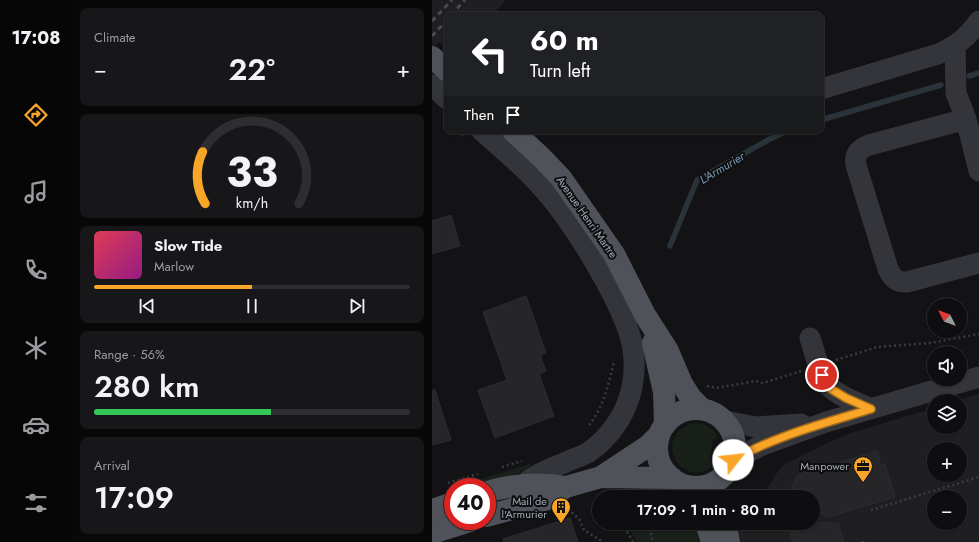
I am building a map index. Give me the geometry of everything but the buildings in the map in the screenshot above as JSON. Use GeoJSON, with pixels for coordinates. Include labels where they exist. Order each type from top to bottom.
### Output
{"type":"FeatureCollection","features":[{"type":"Feature","properties":{"kind":"main road"},"geometry":{"type":"LineString","coordinates":[[432,57],[444,68]]}},
{"type":"Feature","properties":{"kind":"main road","name":"Avenue Henri Martre"},"geometry":{"type":"LineString","coordinates":[[516,134],[561,178],[614,254],[645,315],[668,351],[682,384],[691,398],[702,409]]}},
{"type":"Feature","properties":{"kind":"main road","name":"Avenue Henri Martre"},"geometry":{"type":"LineString","coordinates":[[645,315],[664,392],[662,430]]}},
{"type":"Feature","properties":{"kind":"main road"},"geometry":{"type":"LineString","coordinates":[[496,514],[565,496],[601,477],[648,446],[672,418],[681,412],[691,409],[702,409],[718,415],[725,421],[735,440],[736,450],[722,490]]}},
{"type":"Feature","properties":{"kind":"main road"},"geometry":{"type":"LineString","coordinates":[[662,430],[657,445],[660,464],[665,472],[684,487]]}},
{"type":"Feature","properties":{"kind":"main road"},"geometry":{"type":"LineString","coordinates":[[601,477],[684,487],[697,487],[707,486],[716,482],[729,468]]}},
{"type":"Feature","properties":{"kind":"main road"},"geometry":{"type":"LineString","coordinates":[[496,486],[502,488],[524,484],[548,483],[565,496]]}},
{"type":"Feature","properties":{"kind":"main road"},"geometry":{"type":"LineString","coordinates":[[432,510],[444,499]]}},
{"type":"Feature","properties":{"kind":"main road"},"geometry":{"type":"LineString","coordinates":[[432,533],[444,529]]}},
{"type":"Feature","properties":{"kind":"main road"},"geometry":{"type":"LineString","coordinates":[[708,530],[712,542]]}},
{"type":"Feature","properties":{"kind":"main road"},"geometry":{"type":"LineString","coordinates":[[727,530],[730,542]]}},
{"type":"Feature","properties":{"kind":"street"},"geometry":{"type":"LineString","coordinates":[[824,88],[938,54],[955,46],[971,33],[979,21]]}},
{"type":"Feature","properties":{"kind":"street"},"geometry":{"type":"LineString","coordinates":[[955,46],[956,53],[954,74],[956,93],[966,119],[979,171]]}},
{"type":"Feature","properties":{"kind":"street"},"geometry":{"type":"LineString","coordinates":[[432,85],[444,96]]}},
{"type":"Feature","properties":{"kind":"street"},"geometry":{"type":"LineString","coordinates":[[966,119],[870,145],[862,148],[857,153],[855,159],[888,269],[895,280],[907,282],[979,263]]}},
{"type":"Feature","properties":{"kind":"street"},"geometry":{"type":"LineString","coordinates":[[485,134],[524,168],[547,193],[574,227],[598,266],[618,306],[633,349],[634,371],[632,392],[615,426],[603,440],[588,452],[533,477],[524,484]]}},
{"type":"Feature","properties":{"kind":"street"},"geometry":{"type":"LineString","coordinates":[[810,338],[822,375],[831,389],[846,398],[871,409]]}},
{"type":"Feature","properties":{"kind":"street"},"geometry":{"type":"LineString","coordinates":[[729,468],[760,446],[826,422],[979,377]]}},
{"type":"Feature","properties":{"kind":"street"},"geometry":{"type":"LineString","coordinates":[[725,421],[756,427],[826,422]]}},
{"type":"Feature","properties":{"kind":"path"},"geometry":{"type":"LineString","coordinates":[[745,383],[756,381],[763,382],[877,347],[930,343],[979,334]]}},
{"type":"Feature","properties":{"kind":"path"},"geometry":{"type":"LineString","coordinates":[[586,428],[597,416],[608,387],[615,356]]}},
{"type":"Feature","properties":{"kind":"path"},"geometry":{"type":"LineString","coordinates":[[500,467],[522,460]]}},
{"type":"Feature","properties":{"kind":"path"},"geometry":{"type":"LineString","coordinates":[[870,510],[979,477]]}},
{"type":"Feature","properties":{"kind":"path"},"geometry":{"type":"LineString","coordinates":[[565,496],[584,530],[603,542]]}},
{"type":"Feature","properties":{"kind":"path"},"geometry":{"type":"LineString","coordinates":[[626,530],[633,542]]}},
{"type":"Feature","properties":{"kind":"path"},"geometry":{"type":"LineString","coordinates":[[650,530],[653,542]]}},
{"type":"Feature","properties":{"kind":"shaded area"},"geometry":{"type":"Polygon","coordinates":[[[432,0],[506,0],[495,12],[444,12],[444,46],[439,42],[432,49],[432,0]]]}},
{"type":"Feature","properties":{"kind":"shaded area"},"geometry":{"type":"Polygon","coordinates":[[[979,394],[979,542],[739,542],[737,534],[739,530],[820,530],[820,490],[766,490],[776,474],[786,463],[847,434],[927,410],[927,434],[967,434],[967,398],[979,394]]]}},
{"type":"Feature","properties":{"kind":"shaded area"},"geometry":{"type":"Polygon","coordinates":[[[695,423],[708,426],[718,436],[713,440],[710,461],[714,465],[702,472],[691,472],[682,467],[675,459],[672,449],[674,438],[681,429],[695,423]]]}},
{"type":"Feature","properties":{"kind":"shaded area"},"geometry":{"type":"Polygon","coordinates":[[[530,464],[531,466],[496,483],[496,478],[484,478],[530,464]]]}},
{"type":"Feature","properties":{"kind":"shaded area"},"geometry":{"type":"Polygon","coordinates":[[[648,487],[661,490],[639,490],[639,488],[648,487]]]}},
{"type":"Feature","properties":{"kind":"shaded area"},"geometry":{"type":"Polygon","coordinates":[[[630,530],[696,530],[700,542],[637,542],[630,530]]]}},
{"type":"Feature","properties":{"kind":"waterway","name":"L'Armurier"},"geometry":{"type":"LineString","coordinates":[[969,76],[979,73]]}},
{"type":"Feature","properties":{"kind":"waterway","name":"L'Armurier"},"geometry":{"type":"LineString","coordinates":[[824,119],[941,85]]}},
{"type":"Feature","properties":{"kind":"waterway","name":"L'Armurier"},"geometry":{"type":"LineString","coordinates":[[670,246],[697,180],[781,134]]}},
{"type":"Feature","properties":{"kind":"railway"},"geometry":{"type":"LineString","coordinates":[[432,21],[452,0]]}},
{"type":"Feature","properties":{"kind":"railway"},"geometry":{"type":"LineString","coordinates":[[454,12],[465,0]]}},
{"type":"Feature","properties":{"kind":"railway"},"geometry":{"type":"LineString","coordinates":[[432,36],[444,23]]}},
{"type":"Feature","properties":{"kind":"place","name":"Manpower"},"geometry":{"type":"Point","coordinates":[863,483]}},
{"type":"Feature","properties":{"kind":"place","name":"Mail de l'Armurier"},"geometry":{"type":"Point","coordinates":[561,524]}},
{"type":"Feature","properties":{"kind":"route"},"geometry":{"type":"LineString","coordinates":[[733,460],[760,446],[826,422],[871,409],[846,398],[831,389],[822,375]]}}]}
